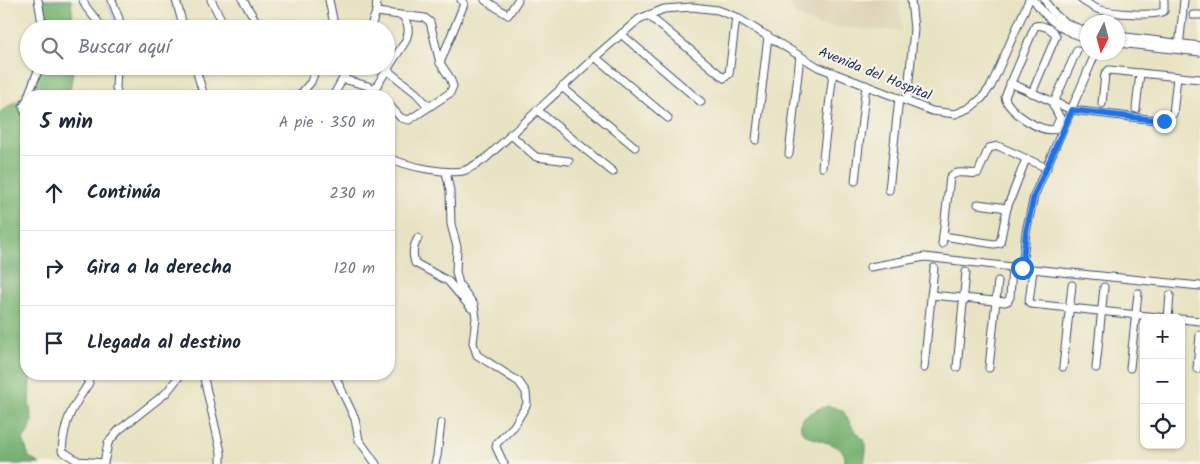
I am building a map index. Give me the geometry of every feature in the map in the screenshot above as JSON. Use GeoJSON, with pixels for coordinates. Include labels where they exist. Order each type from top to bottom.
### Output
{"type":"FeatureCollection","features":[{"type":"Feature","properties":{"kind":"street"},"geometry":{"type":"LineString","coordinates":[[38,0],[41,20]]}},
{"type":"Feature","properties":{"kind":"street"},"geometry":{"type":"LineString","coordinates":[[83,0],[97,20]]}},
{"type":"Feature","properties":{"kind":"street"},"geometry":{"type":"LineString","coordinates":[[112,0],[119,20]]}},
{"type":"Feature","properties":{"kind":"street"},"geometry":{"type":"LineString","coordinates":[[176,0],[182,20]]}},
{"type":"Feature","properties":{"kind":"street"},"geometry":{"type":"LineString","coordinates":[[211,0],[220,17]]}},
{"type":"Feature","properties":{"kind":"street"},"geometry":{"type":"LineString","coordinates":[[243,0],[255,20]]}},
{"type":"Feature","properties":{"kind":"street"},"geometry":{"type":"LineString","coordinates":[[373,20],[377,0]]}},
{"type":"Feature","properties":{"kind":"street"},"geometry":{"type":"LineString","coordinates":[[440,63],[464,4],[461,0]]}},
{"type":"Feature","properties":{"kind":"street"},"geometry":{"type":"LineString","coordinates":[[485,0],[508,15],[518,0]]}},
{"type":"Feature","properties":{"kind":"street"},"geometry":{"type":"LineString","coordinates":[[907,101],[914,29],[911,0]]}},
{"type":"Feature","properties":{"kind":"street","name":"Avenida del Hospital"},"geometry":{"type":"LineString","coordinates":[[395,160],[446,172],[464,170],[484,160],[510,134],[621,34],[639,19],[664,8],[692,7],[718,10],[736,17],[818,67],[932,111],[955,114],[970,108],[982,98],[991,86],[1028,0]]}},
{"type":"Feature","properties":{"kind":"street"},"geometry":{"type":"LineString","coordinates":[[1034,0],[1056,25],[1080,36]]}},
{"type":"Feature","properties":{"kind":"street"},"geometry":{"type":"LineString","coordinates":[[1082,0],[1101,10],[1151,15],[1160,15],[1164,11],[1164,0]]}},
{"type":"Feature","properties":{"kind":"street"},"geometry":{"type":"LineString","coordinates":[[1179,47],[1184,0]]}},
{"type":"Feature","properties":{"kind":"street"},"geometry":{"type":"LineString","coordinates":[[331,1],[333,20]]}},
{"type":"Feature","properties":{"kind":"street"},"geometry":{"type":"LineString","coordinates":[[1045,1],[1059,18],[1080,29]]}},
{"type":"Feature","properties":{"kind":"street"},"geometry":{"type":"LineString","coordinates":[[376,12],[425,18],[430,22],[440,63],[453,86],[452,91],[409,120],[400,118],[395,112]]}},
{"type":"Feature","properties":{"kind":"street"},"geometry":{"type":"LineString","coordinates":[[648,14],[724,78],[728,74],[736,17]]}},
{"type":"Feature","properties":{"kind":"street"},"geometry":{"type":"LineString","coordinates":[[395,58],[406,42],[408,34],[408,25],[403,16]]}},
{"type":"Feature","properties":{"kind":"street"},"geometry":{"type":"LineString","coordinates":[[1032,92],[1056,39],[1055,32],[1044,26],[1035,26],[1004,97],[1006,102],[1024,119],[1048,130],[1055,129],[1060,118],[1054,107],[1055,102],[1077,50]]}},
{"type":"Feature","properties":{"kind":"street"},"geometry":{"type":"LineString","coordinates":[[621,34],[701,102]]}},
{"type":"Feature","properties":{"kind":"street"},"geometry":{"type":"LineString","coordinates":[[756,140],[768,36]]}},
{"type":"Feature","properties":{"kind":"street"},"geometry":{"type":"LineString","coordinates":[[1125,37],[1200,52]]}},
{"type":"Feature","properties":{"kind":"street"},"geometry":{"type":"LineString","coordinates":[[1125,43],[1179,47],[1200,46]]}},
{"type":"Feature","properties":{"kind":"street"},"geometry":{"type":"LineString","coordinates":[[789,154],[800,56]]}},
{"type":"Feature","properties":{"kind":"street"},"geometry":{"type":"LineString","coordinates":[[595,57],[668,118]]}},
{"type":"Feature","properties":{"kind":"street"},"geometry":{"type":"LineString","coordinates":[[1022,268],[1028,217],[1034,196],[1093,60]]}},
{"type":"Feature","properties":{"kind":"street"},"geometry":{"type":"LineString","coordinates":[[1102,104],[1105,74],[1109,70],[1200,79]]}},
{"type":"Feature","properties":{"kind":"street"},"geometry":{"type":"LineString","coordinates":[[822,167],[833,72]]}},
{"type":"Feature","properties":{"kind":"street"},"geometry":{"type":"LineString","coordinates":[[1136,109],[1140,72]]}},
{"type":"Feature","properties":{"kind":"street"},"geometry":{"type":"LineString","coordinates":[[30,90],[36,75]]}},
{"type":"Feature","properties":{"kind":"street"},"geometry":{"type":"LineString","coordinates":[[116,90],[117,75]]}},
{"type":"Feature","properties":{"kind":"street"},"geometry":{"type":"LineString","coordinates":[[198,75],[202,90]]}},
{"type":"Feature","properties":{"kind":"street"},"geometry":{"type":"LineString","coordinates":[[304,90],[311,82],[314,75]]}},
{"type":"Feature","properties":{"kind":"street"},"geometry":{"type":"LineString","coordinates":[[336,90],[345,75]]}},
{"type":"Feature","properties":{"kind":"street"},"geometry":{"type":"LineString","coordinates":[[378,90],[385,75]]}},
{"type":"Feature","properties":{"kind":"street"},"geometry":{"type":"LineString","coordinates":[[393,75],[416,93],[429,107]]}},
{"type":"Feature","properties":{"kind":"street"},"geometry":{"type":"LineString","coordinates":[[1173,114],[1177,76]]}},
{"type":"Feature","properties":{"kind":"street"},"geometry":{"type":"LineString","coordinates":[[343,79],[361,84],[372,90]]}},
{"type":"Feature","properties":{"kind":"street"},"geometry":{"type":"LineString","coordinates":[[1010,83],[1072,110],[1164,121]]}},
{"type":"Feature","properties":{"kind":"street"},"geometry":{"type":"LineString","coordinates":[[855,181],[866,85]]}},
{"type":"Feature","properties":{"kind":"street"},"geometry":{"type":"LineString","coordinates":[[562,87],[636,148]]}},
{"type":"Feature","properties":{"kind":"street"},"geometry":{"type":"LineString","coordinates":[[889,190],[899,98]]}},
{"type":"Feature","properties":{"kind":"street"},"geometry":{"type":"LineString","coordinates":[[537,110],[613,172]]}},
{"type":"Feature","properties":{"kind":"street"},"geometry":{"type":"LineString","coordinates":[[510,134],[536,157],[569,161]]}},
{"type":"Feature","properties":{"kind":"street"},"geometry":{"type":"LineString","coordinates":[[1026,159],[1007,208],[1002,240],[998,244],[942,240],[950,177],[952,174],[957,173],[978,173],[989,148],[993,146],[1001,147],[1047,168]]}},
{"type":"Feature","properties":{"kind":"street"},"geometry":{"type":"LineString","coordinates":[[446,172],[450,191],[451,224],[457,247],[456,272],[459,284],[474,305],[476,318],[473,343],[477,355],[519,382],[526,392],[527,404],[514,426],[496,443],[504,464]]}},
{"type":"Feature","properties":{"kind":"street"},"geometry":{"type":"LineString","coordinates":[[978,204],[1007,208]]}},
{"type":"Feature","properties":{"kind":"street"},"geometry":{"type":"LineString","coordinates":[[418,238],[412,254],[415,263],[448,280],[475,312]]}},
{"type":"Feature","properties":{"kind":"street"},"geometry":{"type":"LineString","coordinates":[[870,267],[925,257],[1012,268],[1200,286]]}},
{"type":"Feature","properties":{"kind":"street"},"geometry":{"type":"LineString","coordinates":[[924,368],[934,268]]}},
{"type":"Feature","properties":{"kind":"street"},"geometry":{"type":"LineString","coordinates":[[931,295],[996,302],[1008,301],[1010,297],[1012,268]]}},
{"type":"Feature","properties":{"kind":"street"},"geometry":{"type":"LineString","coordinates":[[1035,270],[1034,305],[1140,315]]}},
{"type":"Feature","properties":{"kind":"street"},"geometry":{"type":"LineString","coordinates":[[957,367],[966,272]]}},
{"type":"Feature","properties":{"kind":"street"},"geometry":{"type":"LineString","coordinates":[[989,368],[998,281]]}},
{"type":"Feature","properties":{"kind":"street"},"geometry":{"type":"LineString","coordinates":[[1063,367],[1072,285]]}},
{"type":"Feature","properties":{"kind":"street"},"geometry":{"type":"LineString","coordinates":[[1096,368],[1104,287]]}},
{"type":"Feature","properties":{"kind":"street"},"geometry":{"type":"LineString","coordinates":[[1130,368],[1138,293]]}},
{"type":"Feature","properties":{"kind":"street"},"geometry":{"type":"LineString","coordinates":[[1168,314],[1170,295]]}},
{"type":"Feature","properties":{"kind":"street"},"geometry":{"type":"LineString","coordinates":[[1185,319],[1200,321]]}},
{"type":"Feature","properties":{"kind":"street"},"geometry":{"type":"LineString","coordinates":[[1197,369],[1200,335]]}},
{"type":"Feature","properties":{"kind":"street"},"geometry":{"type":"LineString","coordinates":[[87,380],[88,383],[69,412],[63,437],[62,451],[70,462],[104,463],[108,443],[119,430],[166,393],[176,380]]}},
{"type":"Feature","properties":{"kind":"street"},"geometry":{"type":"LineString","coordinates":[[204,380],[221,452],[221,464]]}},
{"type":"Feature","properties":{"kind":"street"},"geometry":{"type":"LineString","coordinates":[[337,380],[355,419],[360,440],[376,464]]}},
{"type":"Feature","properties":{"kind":"street"},"geometry":{"type":"LineString","coordinates":[[435,464],[441,424]]}},
{"type":"Feature","properties":{"kind":"shaded area"},"geometry":{"type":"Polygon","coordinates":[[[788,0],[900,0],[901,31],[818,26],[796,15],[788,0]]]}},
{"type":"Feature","properties":{"kind":"green space"},"geometry":{"type":"Polygon","coordinates":[[[41,0],[71,0],[73,20],[46,20],[41,0]]]}},
{"type":"Feature","properties":{"kind":"green space"},"geometry":{"type":"Polygon","coordinates":[[[38,75],[72,75],[70,90],[32,90],[38,75]]]}},
{"type":"Feature","properties":{"kind":"green space"},"geometry":{"type":"Polygon","coordinates":[[[16,101],[20,101],[20,380],[30,380],[29,403],[32,420],[30,429],[23,439],[29,457],[40,464],[0,464],[0,112],[16,101]]]}},
{"type":"Feature","properties":{"kind":"green space"},"geometry":{"type":"Polygon","coordinates":[[[828,406],[843,411],[853,428],[866,444],[864,464],[845,464],[844,453],[838,447],[807,435],[802,431],[803,418],[818,409],[828,406]]]}},
{"type":"Feature","properties":{"kind":"waterway"},"geometry":{"type":"LineString","coordinates":[[106,0],[115,20]]}},
{"type":"Feature","properties":{"kind":"waterway"},"geometry":{"type":"LineString","coordinates":[[113,75],[113,86]]}},
{"type":"Feature","properties":{"kind":"route"},"geometry":{"type":"LineString","coordinates":[[1022,268],[1028,217],[1034,196],[1072,110],[1164,121]]}}]}
